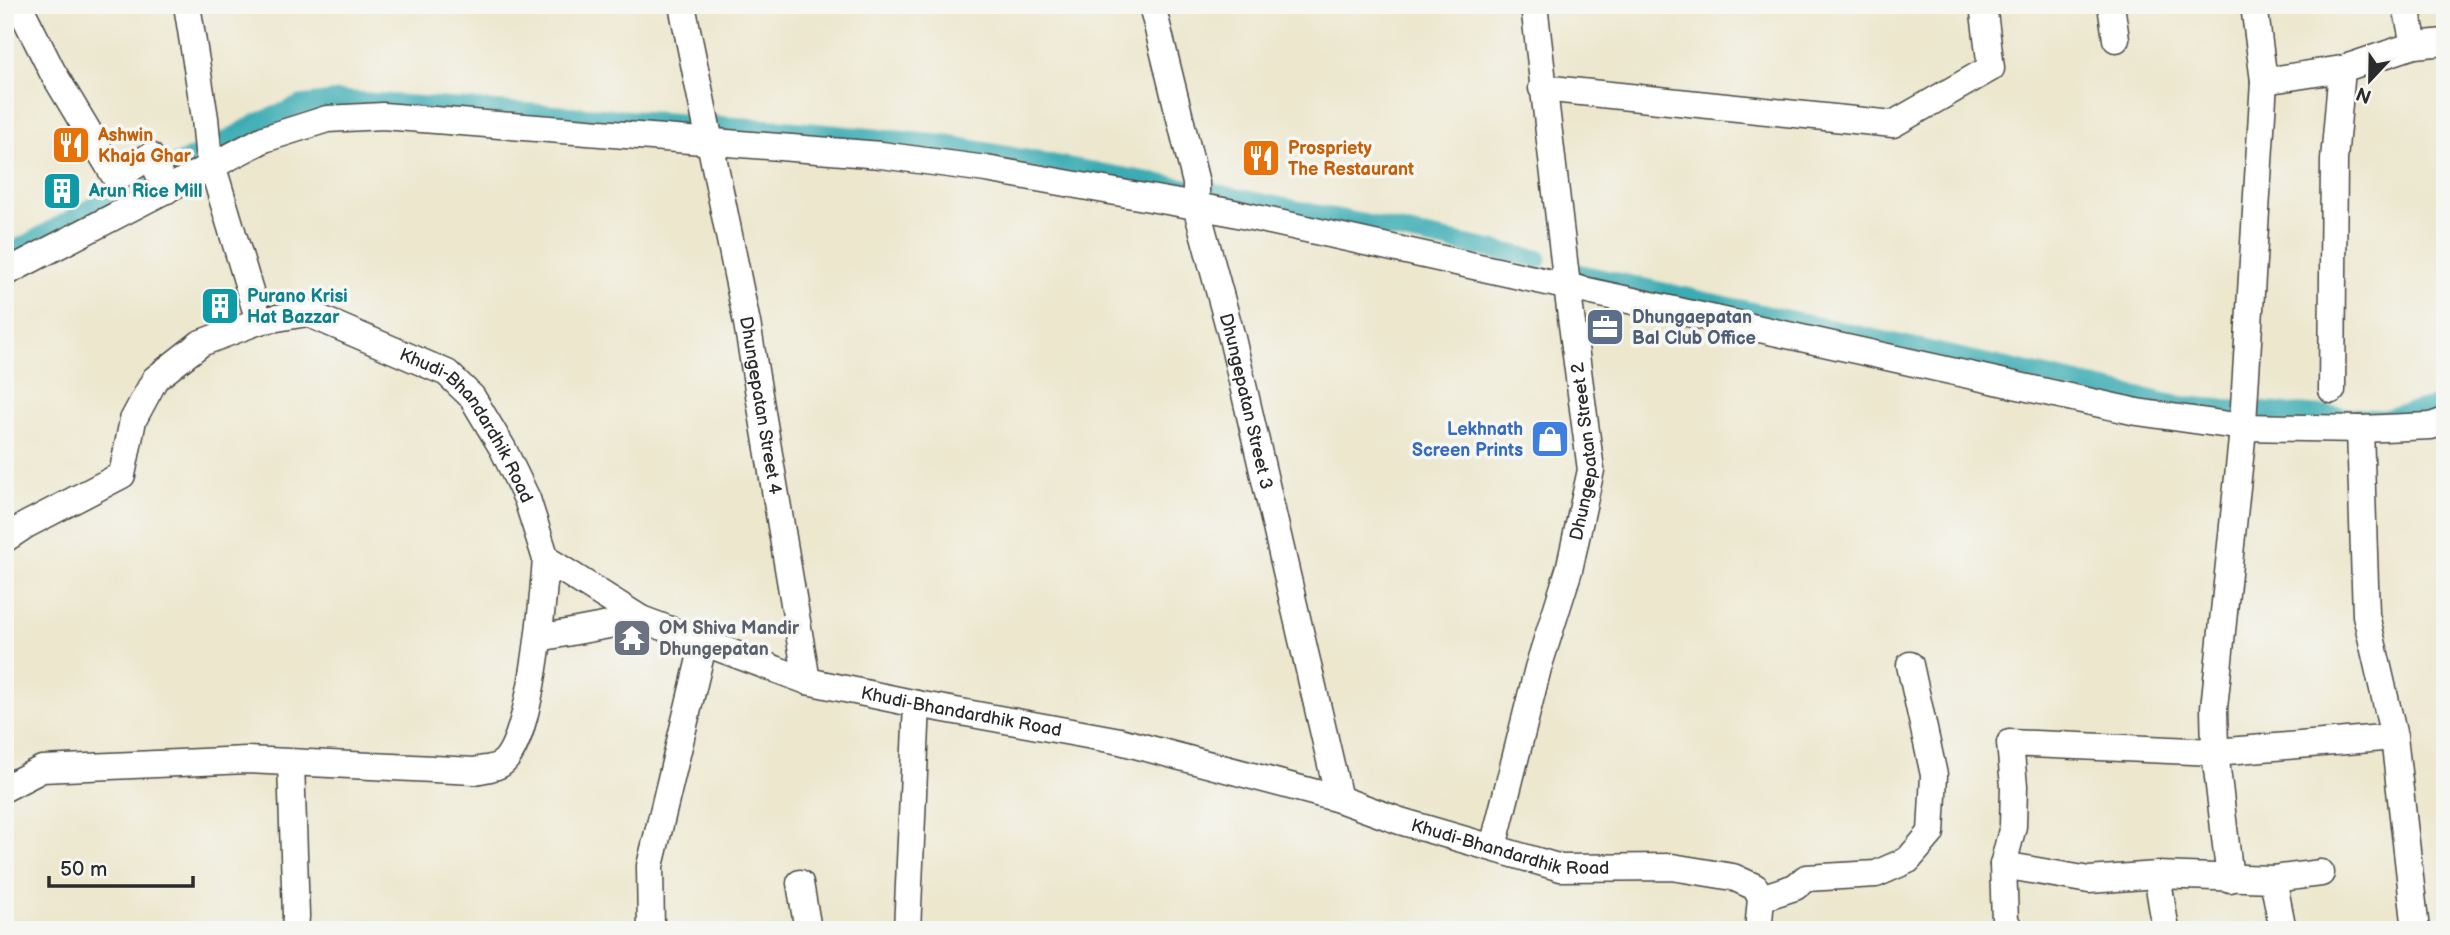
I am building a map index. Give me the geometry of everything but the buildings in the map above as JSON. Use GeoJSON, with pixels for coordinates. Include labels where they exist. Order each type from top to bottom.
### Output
{"type":"FeatureCollection","features":[{"type":"Feature","properties":{"kind":"street"},"geometry":{"type":"LineString","coordinates":[[19,5],[52,71],[116,178],[150,156],[167,190]]}},
{"type":"Feature","properties":{"kind":"street"},"geometry":{"type":"LineString","coordinates":[[187,5],[212,167],[259,321]]}},
{"type":"Feature","properties":{"kind":"street","name":"Dhungepatan Street 4"},"geometry":{"type":"LineString","coordinates":[[682,5],[747,323],[807,681]]}},
{"type":"Feature","properties":{"kind":"street","name":"Dhungepatan Street 3"},"geometry":{"type":"LineString","coordinates":[[1152,5],[1196,183],[1196,206],[1232,338],[1339,799]]}},
{"type":"Feature","properties":{"kind":"street","name":"Dhungepatan Street 2"},"geometry":{"type":"LineString","coordinates":[[1493,847],[1538,668],[1569,570],[1591,470],[1542,88],[1534,5]]}},
{"type":"Feature","properties":{"kind":"street"},"geometry":{"type":"LineString","coordinates":[[1542,88],[1893,124],[1991,68],[1983,5]]}},
{"type":"Feature","properties":{"kind":"street"},"geometry":{"type":"LineString","coordinates":[[2111,5],[2116,39]]}},
{"type":"Feature","properties":{"kind":"street"},"geometry":{"type":"LineString","coordinates":[[2230,879],[2215,752],[2214,708],[2243,427],[2264,80],[2254,5]]}},
{"type":"Feature","properties":{"kind":"street"},"geometry":{"type":"LineString","coordinates":[[2406,5],[2414,45]]}},
{"type":"Feature","properties":{"kind":"street"},"geometry":{"type":"LineString","coordinates":[[2264,80],[2342,69],[2414,45],[2445,42]]}},
{"type":"Feature","properties":{"kind":"street"},"geometry":{"type":"LineString","coordinates":[[2332,390],[2334,160],[2342,69]]}},
{"type":"Feature","properties":{"kind":"street"},"geometry":{"type":"LineString","coordinates":[[5,273],[264,139],[327,119],[372,117],[708,130],[973,167],[1196,206],[2137,412],[2243,427],[2360,429],[2431,426],[2445,421]]}},
{"type":"Feature","properties":{"kind":"street","name":"Khudi-Bhandardhik Road"},"geometry":{"type":"LineString","coordinates":[[5,539],[26,525],[122,475],[132,420],[155,379],[201,342],[259,321],[307,313],[447,373],[472,397],[503,449],[527,499],[547,559],[641,619],[807,681],[1120,741],[1339,799],[1400,821],[1561,868],[1672,867],[1733,877],[1755,887],[1761,898]]}},
{"type":"Feature","properties":{"kind":"street"},"geometry":{"type":"LineString","coordinates":[[2360,429],[2366,615],[2394,737],[2416,930]]}},
{"type":"Feature","properties":{"kind":"street"},"geometry":{"type":"LineString","coordinates":[[5,788],[42,769],[247,760],[475,771],[500,765],[513,751],[531,690],[547,559]]}},
{"type":"Feature","properties":{"kind":"street"},"geometry":{"type":"LineString","coordinates":[[539,638],[641,619]]}},
{"type":"Feature","properties":{"kind":"street"},"geometry":{"type":"LineString","coordinates":[[651,930],[650,866],[704,642]]}},
{"type":"Feature","properties":{"kind":"street"},"geometry":{"type":"LineString","coordinates":[[1761,930],[1761,898],[1795,887],[1806,878],[1876,874],[1908,860],[1931,833],[1934,775],[1910,665]]}},
{"type":"Feature","properties":{"kind":"street"},"geometry":{"type":"LineString","coordinates":[[907,930],[917,704]]}},
{"type":"Feature","properties":{"kind":"street"},"geometry":{"type":"LineString","coordinates":[[2011,930],[2005,921],[2003,865],[2013,826],[2014,786],[2010,743],[2215,752],[2394,737]]}},
{"type":"Feature","properties":{"kind":"street"},"geometry":{"type":"LineString","coordinates":[[291,763],[295,930]]}},
{"type":"Feature","properties":{"kind":"street"},"geometry":{"type":"LineString","coordinates":[[2003,865],[2089,880],[2157,875],[2273,879],[2321,873]]}},
{"type":"Feature","properties":{"kind":"street"},"geometry":{"type":"LineString","coordinates":[[2157,875],[2166,930]]}},
{"type":"Feature","properties":{"kind":"street"},"geometry":{"type":"LineString","coordinates":[[2273,879],[2283,930]]}},
{"type":"Feature","properties":{"kind":"street"},"geometry":{"type":"LineString","coordinates":[[800,883],[808,930]]}},
{"type":"Feature","properties":{"kind":"waterway"},"geometry":{"type":"LineString","coordinates":[[5,256],[157,171],[208,151],[257,123],[301,105],[339,100],[791,130],[950,145],[1186,188]]}},
{"type":"Feature","properties":{"kind":"waterway"},"geometry":{"type":"LineString","coordinates":[[1204,191],[1538,259]]}},
{"type":"Feature","properties":{"kind":"waterway"},"geometry":{"type":"LineString","coordinates":[[1573,272],[2177,405],[2238,410]]}},
{"type":"Feature","properties":{"kind":"waterway"},"geometry":{"type":"LineString","coordinates":[[2256,411],[2383,419],[2445,404]]}},
{"type":"Feature","properties":{"kind":"place","name":"Ashwin Khaja Ghar"},"geometry":{"type":"Point","coordinates":[71,145]}},
{"type":"Feature","properties":{"kind":"place","name":"Prospriety The Restaurant"},"geometry":{"type":"Point","coordinates":[1261,158]}},
{"type":"Feature","properties":{"kind":"place","name":"Arun Rice Mill"},"geometry":{"type":"Point","coordinates":[62,191]}},
{"type":"Feature","properties":{"kind":"place","name":"Purano Krisi Hat Bazzar"},"geometry":{"type":"Point","coordinates":[220,306]}},
{"type":"Feature","properties":{"kind":"place","name":"Dhungaepatan Bal Club Office"},"geometry":{"type":"Point","coordinates":[1605,327]}},
{"type":"Feature","properties":{"kind":"place","name":"Lekhnath Screen Prints"},"geometry":{"type":"Point","coordinates":[1550,439]}},
{"type":"Feature","properties":{"kind":"place","name":"OM Shiva Mandir Dhungepatan"},"geometry":{"type":"Point","coordinates":[632,638]}}]}
